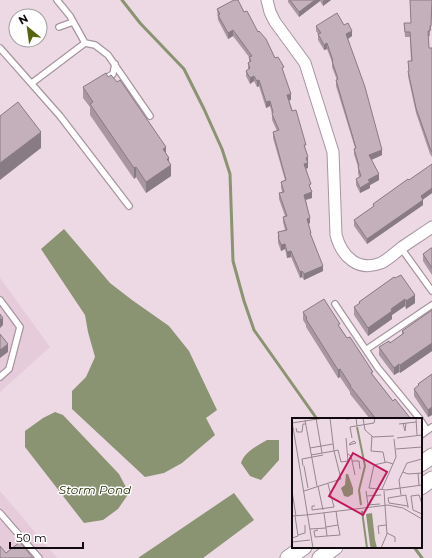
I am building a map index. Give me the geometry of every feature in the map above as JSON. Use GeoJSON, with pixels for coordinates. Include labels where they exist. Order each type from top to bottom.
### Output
{"type":"FeatureCollection","features":[{"type":"Feature","properties":{"kind":"main road"},"geometry":{"type":"LineString","coordinates":[[422,463],[432,456]]}},
{"type":"Feature","properties":{"kind":"main road"},"geometry":{"type":"LineString","coordinates":[[422,486],[432,479]]}},
{"type":"Feature","properties":{"kind":"main road"},"geometry":{"type":"LineString","coordinates":[[288,558],[303,548]]}},
{"type":"Feature","properties":{"kind":"main road"},"geometry":{"type":"LineString","coordinates":[[320,558],[334,548]]}},
{"type":"Feature","properties":{"kind":"street"},"geometry":{"type":"LineString","coordinates":[[267,0],[270,12],[276,22],[305,63],[333,152],[336,235],[338,244],[347,258],[363,266],[375,265],[382,262],[432,227]]}},
{"type":"Feature","properties":{"kind":"lane"},"geometry":{"type":"LineString","coordinates":[[57,0],[73,22],[85,43]]}},
{"type":"Feature","properties":{"kind":"lane"},"geometry":{"type":"LineString","coordinates":[[59,27],[73,22]]}},
{"type":"Feature","properties":{"kind":"lane"},"geometry":{"type":"LineString","coordinates":[[32,83],[85,43],[95,45],[108,55],[115,64],[150,116]]}},
{"type":"Feature","properties":{"kind":"lane"},"geometry":{"type":"LineString","coordinates":[[0,48],[60,116],[129,206]]}},
{"type":"Feature","properties":{"kind":"lane"},"geometry":{"type":"LineString","coordinates":[[102,81],[113,74],[115,64]]}},
{"type":"Feature","properties":{"kind":"lane"},"geometry":{"type":"LineString","coordinates":[[401,248],[432,292]]}},
{"type":"Feature","properties":{"kind":"lane"},"geometry":{"type":"LineString","coordinates":[[0,300],[20,326],[9,369],[0,377]]}},
{"type":"Feature","properties":{"kind":"lane"},"geometry":{"type":"LineString","coordinates":[[336,304],[378,368],[418,418]]}},
{"type":"Feature","properties":{"kind":"lane"},"geometry":{"type":"LineString","coordinates":[[366,349],[432,305]]}},
{"type":"Feature","properties":{"kind":"lane"},"geometry":{"type":"LineString","coordinates":[[422,422],[430,429]]}},
{"type":"Feature","properties":{"kind":"lane"},"geometry":{"type":"LineString","coordinates":[[0,512],[39,558]]}},
{"type":"Feature","properties":{"kind":"shaded area"},"geometry":{"type":"Polygon","coordinates":[[[0,278],[50,347],[0,392],[0,278]]]}},
{"type":"Feature","properties":{"kind":"shaded area"},"geometry":{"type":"Polygon","coordinates":[[[0,491],[57,558],[0,558],[0,491]]]}},
{"type":"Feature","properties":{"kind":"water"},"geometry":{"type":"Polygon","coordinates":[[[64,229],[110,283],[169,326],[189,351],[217,410],[206,418],[215,435],[182,463],[164,473],[145,477],[72,409],[72,391],[86,377],[95,357],[85,315],[41,249],[64,229]]]}},
{"type":"Feature","properties":{"kind":"water","name":"Storm Pond"},"geometry":{"type":"Polygon","coordinates":[[[55,412],[63,415],[119,474],[129,493],[118,509],[103,520],[84,523],[25,447],[25,431],[43,418],[55,412]]]}},
{"type":"Feature","properties":{"kind":"water"},"geometry":{"type":"Polygon","coordinates":[[[267,440],[279,440],[279,460],[261,480],[250,476],[241,463],[248,452],[267,440]]]}},
{"type":"Feature","properties":{"kind":"water"},"geometry":{"type":"Polygon","coordinates":[[[234,493],[254,520],[203,558],[138,558],[234,493]]]}},
{"type":"Feature","properties":{"kind":"building"},"geometry":{"type":"Polygon","coordinates":[[[234,0],[238,0],[244,12],[247,11],[258,32],[259,31],[266,39],[275,58],[278,57],[284,67],[282,68],[291,94],[287,95],[292,111],[296,110],[306,145],[304,145],[308,157],[306,158],[308,163],[304,164],[311,184],[309,185],[312,192],[304,195],[310,218],[307,219],[310,233],[323,266],[304,274],[302,271],[300,272],[291,251],[287,252],[285,244],[281,245],[278,237],[278,232],[287,230],[283,217],[287,216],[279,193],[284,192],[281,182],[286,180],[273,132],[279,130],[272,114],[273,112],[270,101],[266,102],[259,80],[257,81],[254,76],[250,78],[246,71],[250,68],[248,63],[251,61],[249,57],[252,56],[233,30],[228,33],[218,15],[220,14],[217,9],[234,0]]]}},
{"type":"Feature","properties":{"kind":"building"},"geometry":{"type":"Polygon","coordinates":[[[290,0],[315,0],[299,12],[290,0]]]}},
{"type":"Feature","properties":{"kind":"building"},"geometry":{"type":"Polygon","coordinates":[[[410,0],[432,0],[431,26],[430,31],[428,31],[429,48],[432,48],[432,152],[416,108],[408,71],[408,61],[412,61],[410,32],[405,32],[404,23],[411,23],[410,0]]]}},
{"type":"Feature","properties":{"kind":"building"},"geometry":{"type":"Polygon","coordinates":[[[337,13],[344,25],[348,23],[352,31],[346,34],[365,87],[382,150],[369,155],[379,174],[368,180],[370,182],[360,188],[356,179],[361,176],[354,149],[356,148],[336,80],[338,79],[327,43],[324,45],[318,34],[321,33],[316,26],[337,13]]]}},
{"type":"Feature","properties":{"kind":"building"},"geometry":{"type":"Polygon","coordinates":[[[106,73],[108,77],[111,75],[117,82],[120,80],[166,147],[163,149],[169,158],[167,159],[171,165],[146,182],[136,167],[134,168],[90,104],[93,102],[83,87],[106,73]]]}},
{"type":"Feature","properties":{"kind":"building"},"geometry":{"type":"Polygon","coordinates":[[[18,102],[41,132],[0,163],[0,116],[18,102]]]}},
{"type":"Feature","properties":{"kind":"building"},"geometry":{"type":"Polygon","coordinates":[[[432,164],[432,188],[421,196],[423,200],[367,239],[354,220],[374,206],[373,204],[432,164]]]}},
{"type":"Feature","properties":{"kind":"building"},"geometry":{"type":"Polygon","coordinates":[[[432,248],[432,268],[423,254],[432,248]]]}},
{"type":"Feature","properties":{"kind":"building"},"geometry":{"type":"Polygon","coordinates":[[[401,275],[415,295],[406,301],[405,299],[391,309],[392,311],[368,328],[354,307],[394,277],[395,278],[401,275]]]}},
{"type":"Feature","properties":{"kind":"building"},"geometry":{"type":"Polygon","coordinates":[[[324,299],[340,324],[338,325],[347,338],[350,337],[373,372],[371,373],[393,401],[395,399],[410,418],[375,418],[350,386],[340,369],[338,370],[303,312],[324,299]]]}},
{"type":"Feature","properties":{"kind":"building"},"geometry":{"type":"Polygon","coordinates":[[[432,310],[432,343],[394,368],[379,347],[389,341],[390,343],[404,333],[402,331],[432,310]]]}},
{"type":"Feature","properties":{"kind":"building"},"geometry":{"type":"Polygon","coordinates":[[[0,334],[8,344],[0,350],[0,334]]]}},
{"type":"Feature","properties":{"kind":"building"},"geometry":{"type":"Polygon","coordinates":[[[432,374],[432,407],[428,410],[414,389],[419,385],[418,384],[432,374]]]}},
{"type":"Feature","properties":{"kind":"building"},"geometry":{"type":"Polygon","coordinates":[[[20,542],[33,558],[0,558],[0,546],[6,553],[20,542]]]}},
{"type":"Feature","properties":{"kind":"waterway"},"geometry":{"type":"LineString","coordinates":[[122,0],[140,23],[184,69],[204,109],[222,149],[230,174],[233,261],[254,330],[316,418]]}},
{"type":"Feature","properties":{"kind":"waterway"},"geometry":{"type":"LineString","coordinates":[[415,548],[422,558]]}}]}
